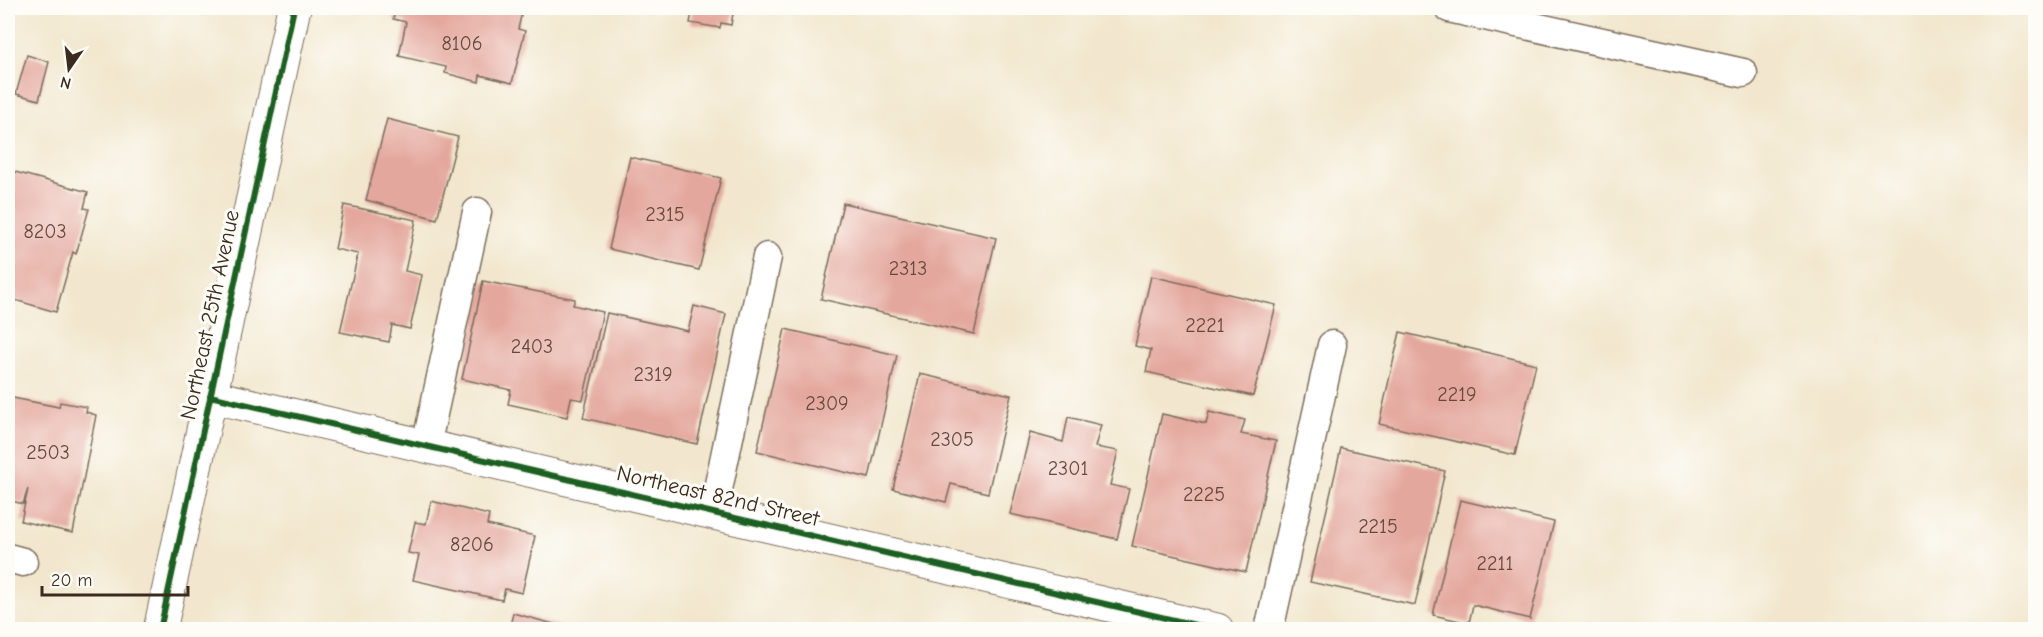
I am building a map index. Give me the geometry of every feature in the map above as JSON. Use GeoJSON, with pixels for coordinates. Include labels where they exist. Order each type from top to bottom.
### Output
{"type":"FeatureCollection","features":[{"type":"Feature","properties":{"kind":"street","name":"Northeast 25th Avenue"},"geometry":{"type":"LineString","coordinates":[[160,630],[294,8]]}},
{"type":"Feature","properties":{"kind":"street","name":"Northeast 82nd Street"},"geometry":{"type":"LineString","coordinates":[[210,396],[1217,630]]}},
{"type":"Feature","properties":{"kind":"lane"},"geometry":{"type":"LineString","coordinates":[[1449,8],[1743,73]]}},
{"type":"Feature","properties":{"kind":"lane"},"geometry":{"type":"LineString","coordinates":[[426,446],[477,212]]}},
{"type":"Feature","properties":{"kind":"lane"},"geometry":{"type":"LineString","coordinates":[[713,513],[767,257]]}},
{"type":"Feature","properties":{"kind":"lane"},"geometry":{"type":"LineString","coordinates":[[1269,630],[1332,345]]}},
{"type":"Feature","properties":{"kind":"building"},"geometry":{"type":"Polygon","coordinates":[[[8,8],[14,8],[8,29],[8,8]]]}},
{"type":"Feature","properties":{"kind":"building"},"geometry":{"type":"Polygon","coordinates":[[[396,8],[523,8],[518,29],[525,31],[512,83],[480,75],[479,82],[445,73],[446,67],[399,56],[406,22],[393,19],[396,8]]]}},
{"type":"Feature","properties":{"kind":"building"},"geometry":{"type":"Polygon","coordinates":[[[693,8],[734,8],[731,25],[721,23],[720,28],[690,23],[693,8]]]}},
{"type":"Feature","properties":{"kind":"building"},"geometry":{"type":"Polygon","coordinates":[[[27,55],[49,62],[39,100],[16,94],[27,55]]]}},
{"type":"Feature","properties":{"kind":"building"},"geometry":{"type":"Polygon","coordinates":[[[387,119],[458,137],[437,219],[366,200],[387,119]]]}},
{"type":"Feature","properties":{"kind":"building"},"geometry":{"type":"Polygon","coordinates":[[[630,157],[721,178],[699,270],[609,249],[630,157]]]}},
{"type":"Feature","properties":{"kind":"building"},"geometry":{"type":"Polygon","coordinates":[[[8,170],[88,192],[84,208],[89,209],[76,254],[73,252],[56,312],[8,298],[8,170]]]}},
{"type":"Feature","properties":{"kind":"building"},"geometry":{"type":"Polygon","coordinates":[[[843,203],[996,238],[974,334],[821,299],[843,203]]]}},
{"type":"Feature","properties":{"kind":"building"},"geometry":{"type":"Polygon","coordinates":[[[344,205],[416,220],[405,271],[422,275],[410,329],[392,325],[389,342],[340,332],[358,254],[335,249],[344,205]]]}},
{"type":"Feature","properties":{"kind":"building"},"geometry":{"type":"Polygon","coordinates":[[[1151,276],[1276,305],[1253,396],[1146,372],[1151,350],[1135,346],[1151,276]]]}},
{"type":"Feature","properties":{"kind":"building"},"geometry":{"type":"Polygon","coordinates":[[[483,281],[575,299],[573,305],[603,312],[583,400],[571,398],[567,417],[508,404],[511,390],[462,379],[483,281]]]}},
{"type":"Feature","properties":{"kind":"building"},"geometry":{"type":"Polygon","coordinates":[[[694,306],[726,314],[697,444],[583,418],[607,313],[688,331],[694,306]]]}},
{"type":"Feature","properties":{"kind":"building"},"geometry":{"type":"Polygon","coordinates":[[[785,329],[897,355],[869,478],[757,451],[785,329]]]}},
{"type":"Feature","properties":{"kind":"building"},"geometry":{"type":"Polygon","coordinates":[[[1400,332],[1536,364],[1515,455],[1379,424],[1400,332]]]}},
{"type":"Feature","properties":{"kind":"building"},"geometry":{"type":"Polygon","coordinates":[[[920,374],[1011,395],[988,493],[951,484],[946,502],[893,489],[920,374]]]}},
{"type":"Feature","properties":{"kind":"building"},"geometry":{"type":"Polygon","coordinates":[[[8,397],[59,407],[60,402],[87,407],[86,412],[96,415],[73,533],[21,521],[28,489],[23,504],[8,500],[8,397]]]}},
{"type":"Feature","properties":{"kind":"building"},"geometry":{"type":"Polygon","coordinates":[[[1209,412],[1245,420],[1241,434],[1276,441],[1246,572],[1132,546],[1162,414],[1206,424],[1209,412]]]}},
{"type":"Feature","properties":{"kind":"building"},"geometry":{"type":"Polygon","coordinates":[[[1068,417],[1101,425],[1095,447],[1118,451],[1110,485],[1129,489],[1117,539],[1010,514],[1030,433],[1063,442],[1068,417]]]}},
{"type":"Feature","properties":{"kind":"building"},"geometry":{"type":"Polygon","coordinates":[[[1341,448],[1445,471],[1415,605],[1310,582],[1341,448]]]}},
{"type":"Feature","properties":{"kind":"building"},"geometry":{"type":"Polygon","coordinates":[[[1460,500],[1554,522],[1530,619],[1473,605],[1469,623],[1433,615],[1460,500]]]}},
{"type":"Feature","properties":{"kind":"building"},"geometry":{"type":"Polygon","coordinates":[[[431,501],[489,515],[487,525],[535,536],[522,593],[505,589],[502,600],[413,580],[419,555],[408,553],[415,522],[426,524],[431,501]]]}},
{"type":"Feature","properties":{"kind":"building"},"geometry":{"type":"Polygon","coordinates":[[[513,613],[572,629],[572,630],[509,630],[513,613]]]}},
{"type":"Feature","properties":{"kind":"building"},"geometry":{"type":"Polygon","coordinates":[[[8,625],[24,628],[24,630],[8,630],[8,625]]]}},
{"type":"Feature","properties":{"kind":"cycle path"},"geometry":{"type":"LineString","coordinates":[[160,630],[294,8]]}},
{"type":"Feature","properties":{"kind":"cycle path"},"geometry":{"type":"LineString","coordinates":[[210,396],[1217,630]]}}]}
